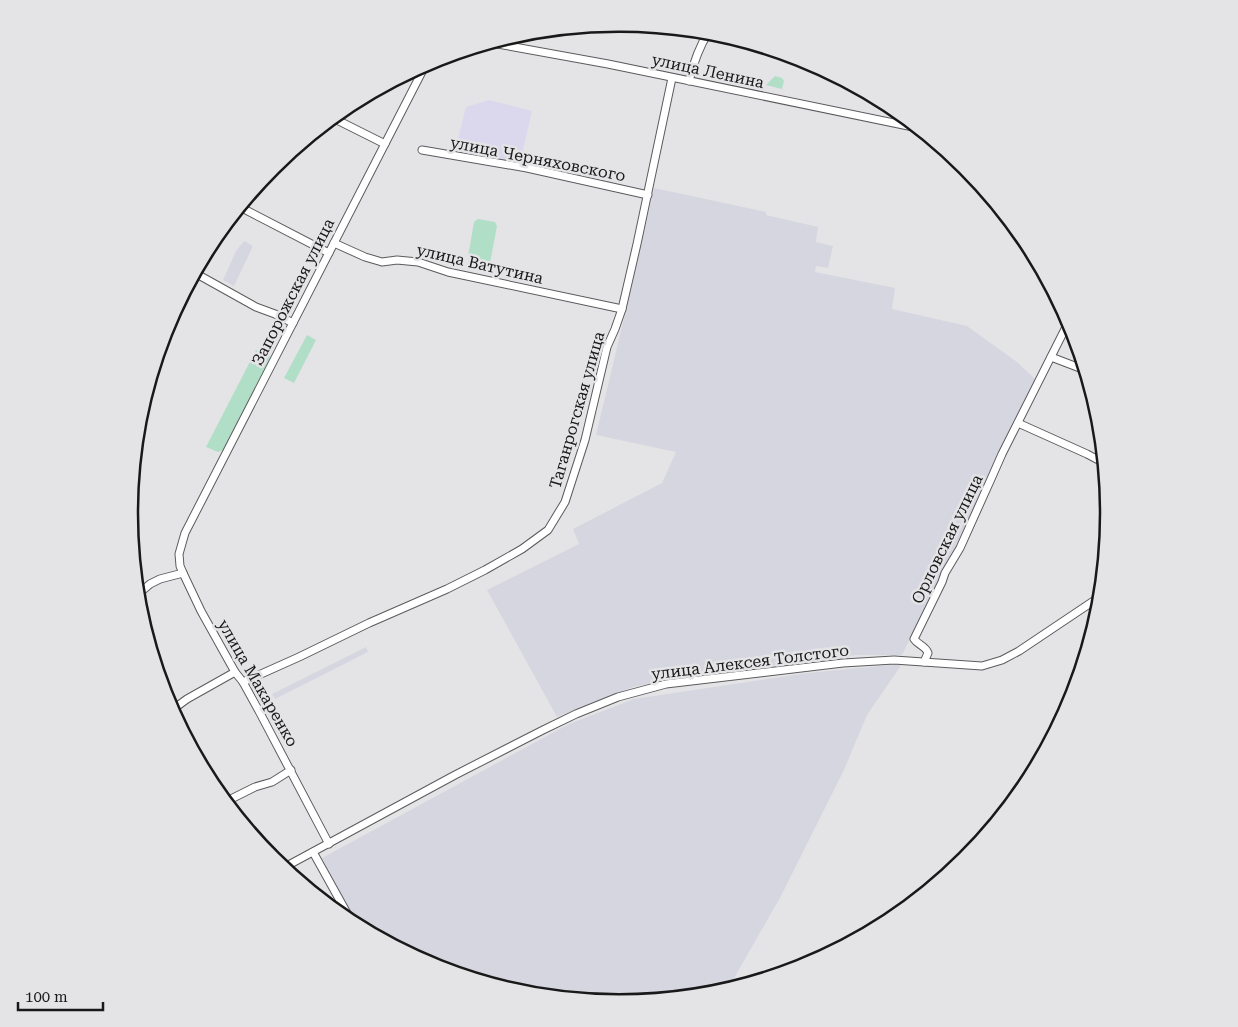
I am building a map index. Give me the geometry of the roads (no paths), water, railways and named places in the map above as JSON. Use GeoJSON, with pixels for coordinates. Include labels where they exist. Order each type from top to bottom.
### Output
{"type":"FeatureCollection","features":[{"type":"Feature","properties":{"kind":"street"},"geometry":{"type":"LineString","coordinates":[[689,81],[703,40]]}},
{"type":"Feature","properties":{"kind":"street","name":"улица Ленина"},"geometry":{"type":"LineString","coordinates":[[508,46],[901,125]]}},
{"type":"Feature","properties":{"kind":"street","name":"Запорожская улица"},"geometry":{"type":"LineString","coordinates":[[185,533],[420,76]]}},
{"type":"Feature","properties":{"kind":"street","name":"Таганрогская улица"},"geometry":{"type":"LineString","coordinates":[[243,682],[447,589],[485,570],[548,530],[565,502],[585,440],[607,347],[622,309],[672,78]]}},
{"type":"Feature","properties":{"kind":"street"},"geometry":{"type":"LineString","coordinates":[[341,122],[385,144]]}},
{"type":"Feature","properties":{"kind":"street","name":"улица Черняховского"},"geometry":{"type":"LineString","coordinates":[[422,150],[535,170],[648,195]]}},
{"type":"Feature","properties":{"kind":"street"},"geometry":{"type":"LineString","coordinates":[[246,210],[329,253]]}},
{"type":"Feature","properties":{"kind":"street","name":"улица Ватутина"},"geometry":{"type":"LineString","coordinates":[[334,243],[365,257],[382,262],[397,260],[418,262],[448,272],[622,309]]}},
{"type":"Feature","properties":{"kind":"street"},"geometry":{"type":"LineString","coordinates":[[200,276],[256,307],[293,323]]}},
{"type":"Feature","properties":{"kind":"street","name":"Орловская улица"},"geometry":{"type":"LineString","coordinates":[[924,662],[928,653],[927,649],[914,639],[945,573],[960,548],[1002,454],[1064,331]]}},
{"type":"Feature","properties":{"kind":"street"},"geometry":{"type":"LineString","coordinates":[[1051,357],[1077,367]]}},
{"type":"Feature","properties":{"kind":"street"},"geometry":{"type":"LineString","coordinates":[[1018,422],[1097,459]]}},
{"type":"Feature","properties":{"kind":"street","name":"улица Макаренко"},"geometry":{"type":"LineString","coordinates":[[185,533],[179,554],[183,573],[201,611],[235,672],[243,682],[329,844]]}},
{"type":"Feature","properties":{"kind":"street"},"geometry":{"type":"LineString","coordinates":[[144,589],[160,578],[183,573]]}},
{"type":"Feature","properties":{"kind":"street","name":"улица Алексея Толстого"},"geometry":{"type":"LineString","coordinates":[[290,864],[455,775],[543,730],[618,697],[666,684],[794,668],[884,660],[982,666],[997,662],[1020,650],[1092,602]]}},
{"type":"Feature","properties":{"kind":"street"},"geometry":{"type":"LineString","coordinates":[[178,705],[235,672]]}},
{"type":"Feature","properties":{"kind":"street"},"geometry":{"type":"LineString","coordinates":[[232,799],[255,786],[272,782],[291,770]]}},
{"type":"Feature","properties":{"kind":"street"},"geometry":{"type":"LineString","coordinates":[[313,852],[344,907]]}}]}
